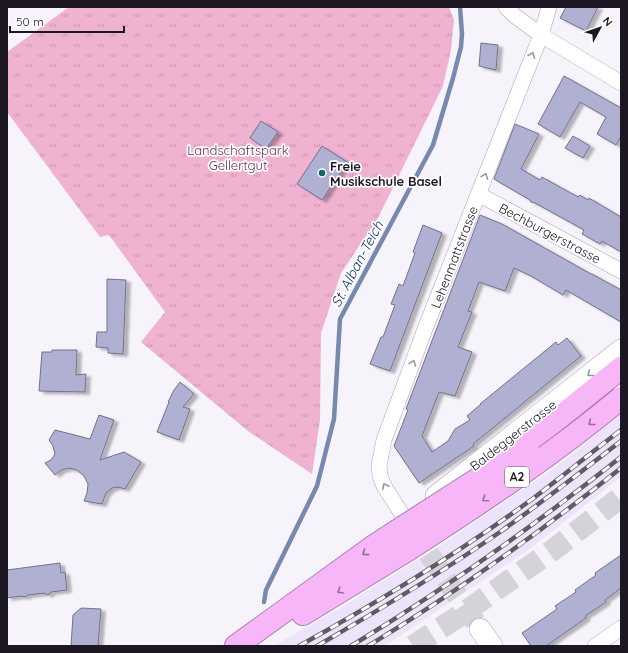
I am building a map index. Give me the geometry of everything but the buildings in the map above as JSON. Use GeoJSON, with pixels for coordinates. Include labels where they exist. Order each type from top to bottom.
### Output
{"type":"FeatureCollection","features":[{"type":"Feature","properties":{"kind":"highway"},"geometry":{"type":"LineString","coordinates":[[236,646],[374,546],[404,533],[529,442],[621,368]]}},
{"type":"Feature","properties":{"kind":"highway","name":"A2"},"geometry":{"type":"LineString","coordinates":[[246,646],[335,595],[404,533],[519,476],[587,426],[621,398]]}},
{"type":"Feature","properties":{"kind":"street"},"geometry":{"type":"LineString","coordinates":[[506,7],[515,16],[541,35],[621,84]]}},
{"type":"Feature","properties":{"kind":"street","name":"Lehenmattstrasse"},"geometry":{"type":"LineString","coordinates":[[404,533],[380,476],[384,440],[425,329],[541,35],[549,7]]}},
{"type":"Feature","properties":{"kind":"street","name":"Bechburgerstrasse"},"geometry":{"type":"LineString","coordinates":[[478,194],[621,271]]}},
{"type":"Feature","properties":{"kind":"street","name":"Baldeggerstrasse"},"geometry":{"type":"LineString","coordinates":[[404,533],[621,350]]}},
{"type":"Feature","properties":{"kind":"street"},"geometry":{"type":"LineString","coordinates":[[595,646],[621,628]]}},
{"type":"Feature","properties":{"kind":"street"},"geometry":{"type":"LineString","coordinates":[[480,629],[492,646]]}},
{"type":"Feature","properties":{"kind":"shaded area"},"geometry":{"type":"Polygon","coordinates":[[[621,414],[621,477],[531,548],[385,646],[274,646],[342,607],[440,546],[560,464],[621,414]]]}},
{"type":"Feature","properties":{"kind":"green space","name":"Landschaftspark Gellertgut"},"geometry":{"type":"Polygon","coordinates":[[[69,7],[449,7],[454,20],[451,50],[443,86],[378,218],[341,273],[321,333],[320,420],[312,474],[248,431],[141,342],[165,312],[109,235],[100,237],[7,112],[7,52],[69,7]]]}},
{"type":"Feature","properties":{"kind":"waterway","name":"St. Alban-Teich"},"geometry":{"type":"LineString","coordinates":[[264,602],[266,590],[317,486],[334,419],[340,319],[433,145],[461,47],[462,34],[460,7]]}},
{"type":"Feature","properties":{"kind":"tunnel"},"geometry":{"type":"LineString","coordinates":[[413,646],[459,616],[557,547],[621,497]]}},
{"type":"Feature","properties":{"kind":"tunnel"},"geometry":{"type":"LineString","coordinates":[[411,528],[480,629]]}},
{"type":"Feature","properties":{"kind":"railway"},"geometry":{"type":"LineString","coordinates":[[299,646],[389,594],[478,537],[535,497],[621,430]]}},
{"type":"Feature","properties":{"kind":"railway"},"geometry":{"type":"LineString","coordinates":[[317,646],[410,591],[478,547],[531,510],[621,441]]}},
{"type":"Feature","properties":{"kind":"railway"},"geometry":{"type":"LineString","coordinates":[[351,646],[421,602],[489,556],[621,457]]}},
{"type":"Feature","properties":{"kind":"railway"},"geometry":{"type":"LineString","coordinates":[[368,646],[433,605],[497,561],[621,468]]}},
{"type":"Feature","properties":{"kind":"place","name":"Freie Musikschule Basel"},"geometry":{"type":"Point","coordinates":[322,173]}}]}
